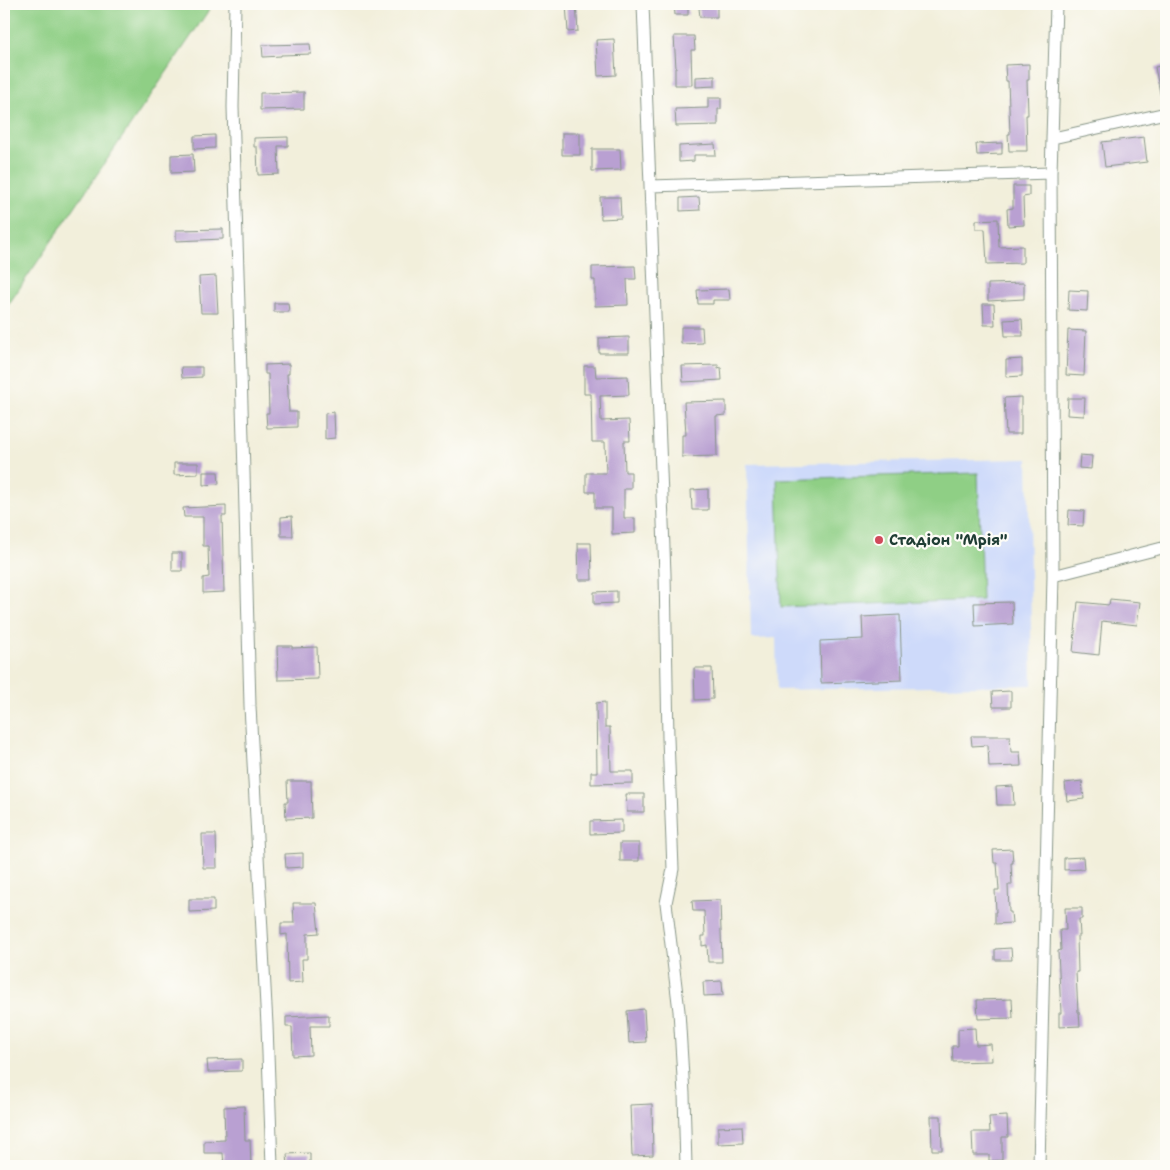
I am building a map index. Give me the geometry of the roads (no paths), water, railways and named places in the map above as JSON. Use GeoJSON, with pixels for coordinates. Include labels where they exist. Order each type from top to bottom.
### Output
{"type":"FeatureCollection","features":[{"type":"Feature","properties":{"kind":"street"},"geometry":{"type":"LineString","coordinates":[[235,4],[233,107],[250,706],[267,1025],[272,1166]]}},
{"type":"Feature","properties":{"kind":"street"},"geometry":{"type":"LineString","coordinates":[[644,4],[666,574],[668,738],[673,869],[666,903],[679,1011],[686,1166]]}},
{"type":"Feature","properties":{"kind":"street"},"geometry":{"type":"LineString","coordinates":[[1039,1166],[1053,576],[1051,173],[1056,4]]}},
{"type":"Feature","properties":{"kind":"street"},"geometry":{"type":"LineString","coordinates":[[1053,138],[1166,113]]}},
{"type":"Feature","properties":{"kind":"street"},"geometry":{"type":"LineString","coordinates":[[651,186],[1051,173]]}},
{"type":"Feature","properties":{"kind":"street"},"geometry":{"type":"LineString","coordinates":[[1053,576],[1166,547]]}},
{"type":"Feature","properties":{"kind":"place","name":"Стадіон \"Мрія\""},"geometry":{"type":"Point","coordinates":[879,540]}}]}
